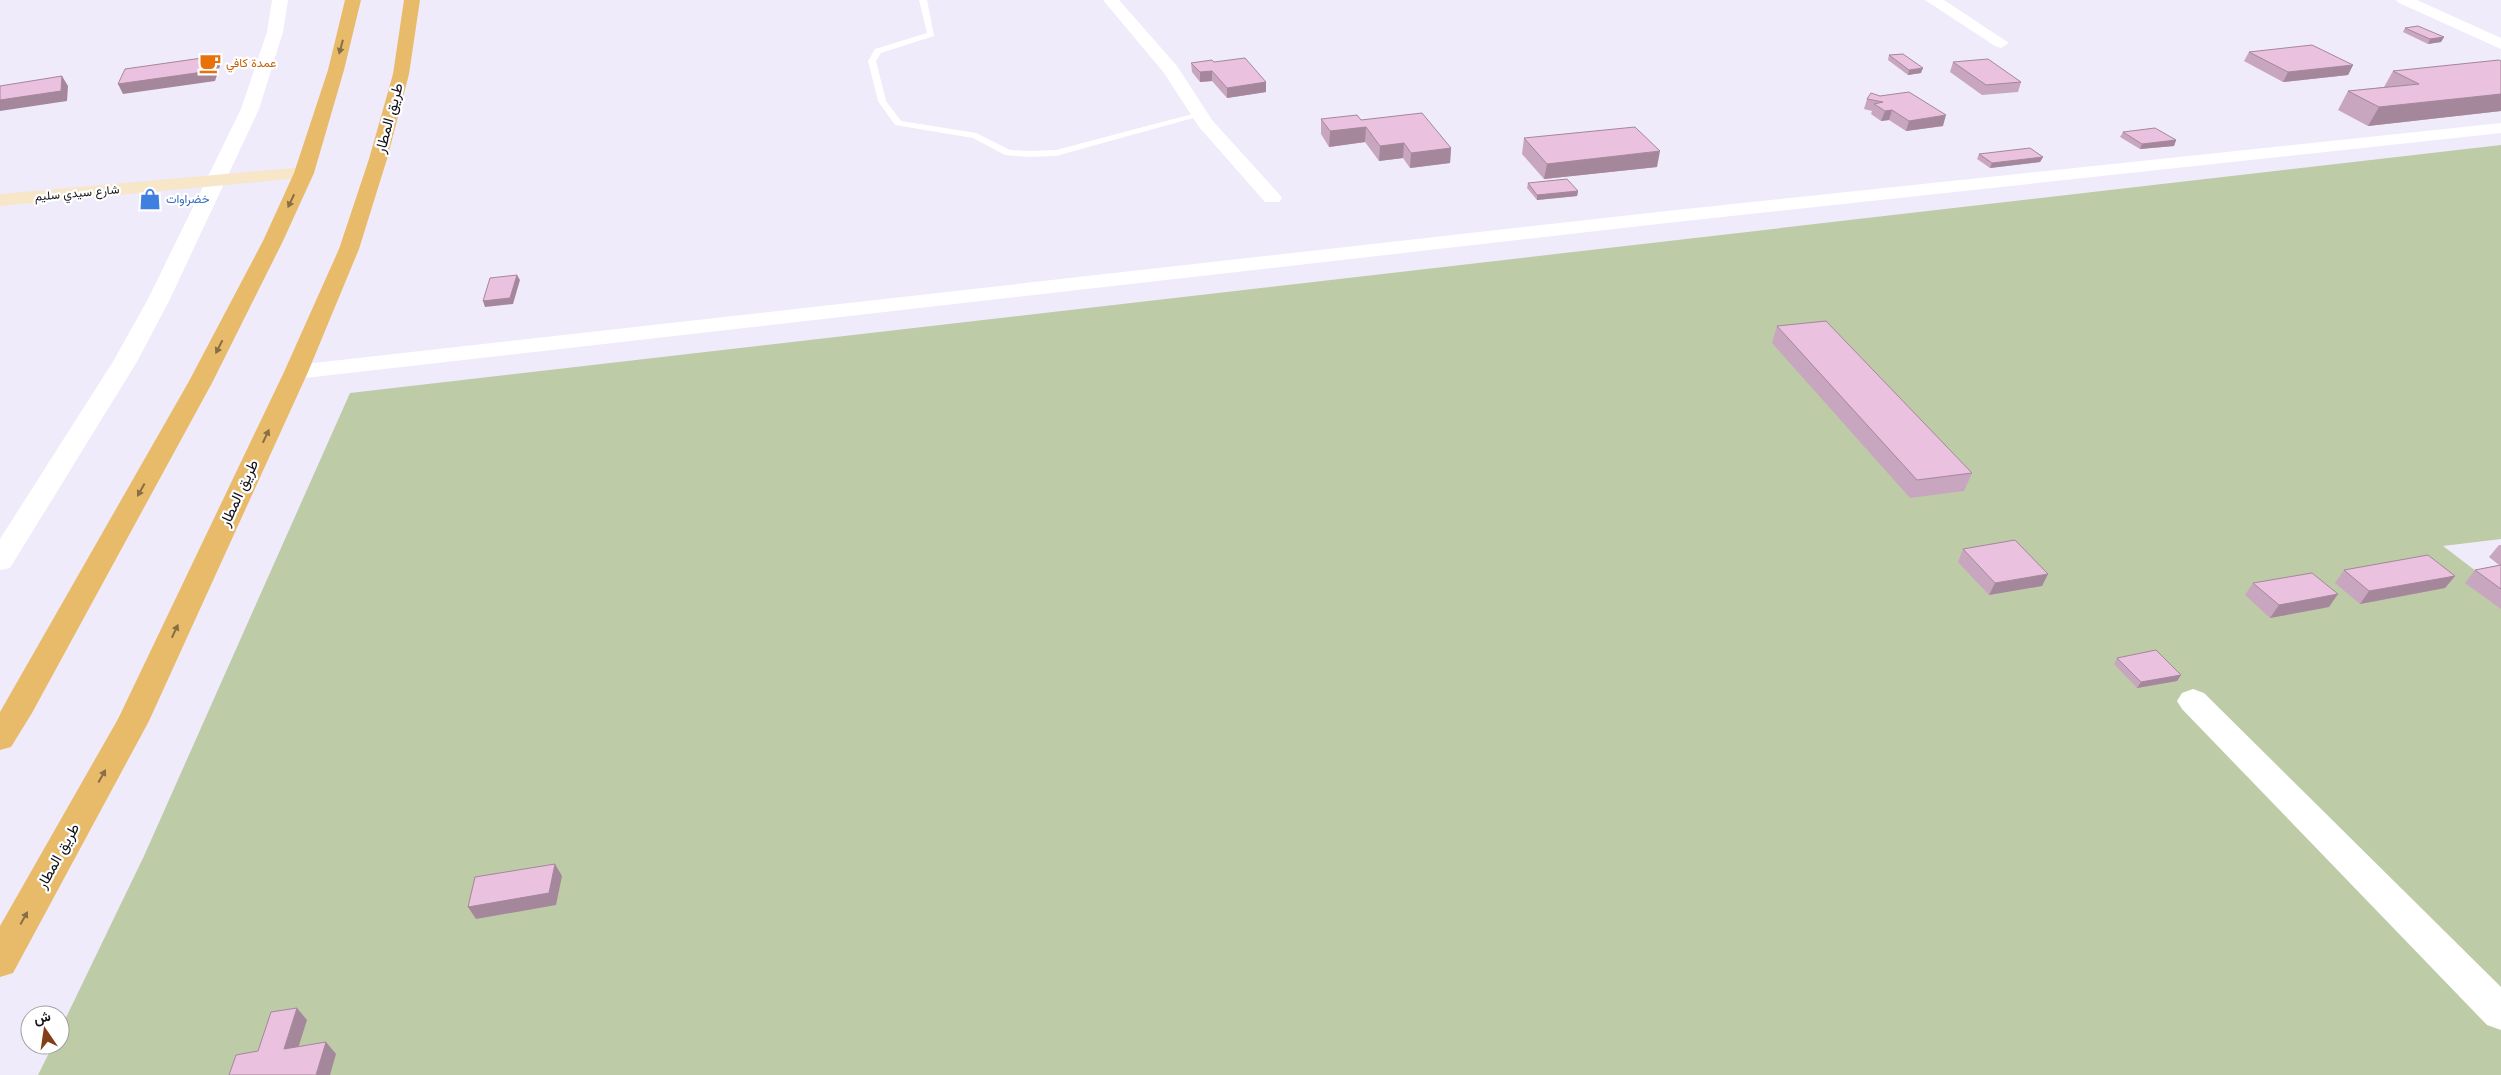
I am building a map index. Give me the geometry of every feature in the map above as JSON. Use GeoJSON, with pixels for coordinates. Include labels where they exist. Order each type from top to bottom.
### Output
{"type":"FeatureCollection","features":[{"type":"Feature","properties":{"kind":"highway"},"geometry":{"type":"LineString","coordinates":[[0,738],[21,705],[200,383],[304,173],[336,70],[353,0]]}},
{"type":"Feature","properties":{"kind":"highway","name":"طريق المطار"},"geometry":{"type":"LineString","coordinates":[[0,961],[133,721],[296,372],[349,249],[378,159],[400,74],[412,0]]}},
{"type":"Feature","properties":{"kind":"main road","name":"شارع سيدي سليم"},"geometry":{"type":"LineString","coordinates":[[0,200],[304,173]]}},
{"type":"Feature","properties":{"kind":"street"},"geometry":{"type":"LineString","coordinates":[[0,561],[126,360],[159,299],[250,109],[275,32],[280,0]]}},
{"type":"Feature","properties":{"kind":"street"},"geometry":{"type":"LineString","coordinates":[[1111,0],[1171,70],[1200,115],[1272,198]]}},
{"type":"Feature","properties":{"kind":"street"},"geometry":{"type":"LineString","coordinates":[[1934,0],[2001,43]]}},
{"type":"Feature","properties":{"kind":"street"},"geometry":{"type":"LineString","coordinates":[[2404,0],[2501,44]]}},
{"type":"Feature","properties":{"kind":"street"},"geometry":{"type":"LineString","coordinates":[[296,372],[1657,218],[2501,128]]}},
{"type":"Feature","properties":{"kind":"street"},"geometry":{"type":"LineString","coordinates":[[2193,701],[2501,1013]]}},
{"type":"Feature","properties":{"kind":"lane"},"geometry":{"type":"LineString","coordinates":[[923,0],[931,34],[878,52],[872,61],[882,101],[898,123],[976,136],[1008,153],[1027,154],[1056,153],[1200,115]]}},
{"type":"Feature","properties":{"kind":"green space"},"geometry":{"type":"Polygon","coordinates":[[[2501,145],[2501,539],[2443,546],[2501,590],[2501,1075],[38,1075],[48,1055],[70,1055],[70,1009],[144,856],[350,393],[2501,145]]]}},
{"type":"Feature","properties":{"kind":"building"},"geometry":{"type":"Polygon","coordinates":[[[2418,26],[2444,37],[2430,39],[2405,28],[2418,26]]]}},
{"type":"Feature","properties":{"kind":"building"},"geometry":{"type":"Polygon","coordinates":[[[2312,45],[2353,65],[2288,72],[2249,52],[2312,45]]]}},
{"type":"Feature","properties":{"kind":"building"},"geometry":{"type":"Polygon","coordinates":[[[1903,54],[1923,68],[1909,70],[1889,55],[1903,54]]]}},
{"type":"Feature","properties":{"kind":"building"},"geometry":{"type":"Polygon","coordinates":[[[216,56],[210,71],[118,84],[125,69],[216,56]]]}},
{"type":"Feature","properties":{"kind":"building"},"geometry":{"type":"Polygon","coordinates":[[[1245,58],[1266,82],[1227,88],[1212,71],[1200,72],[1191,63],[1212,60],[1214,62],[1245,58]]]}},
{"type":"Feature","properties":{"kind":"building"},"geometry":{"type":"Polygon","coordinates":[[[1988,59],[2021,82],[1986,85],[1953,62],[1988,59]]]}},
{"type":"Feature","properties":{"kind":"building"},"geometry":{"type":"Polygon","coordinates":[[[2501,61],[2501,94],[2379,107],[2348,91],[2419,84],[2393,71],[2501,61]]]}},
{"type":"Feature","properties":{"kind":"building"},"geometry":{"type":"Polygon","coordinates":[[[62,76],[61,91],[0,100],[0,86],[62,76]]]}},
{"type":"Feature","properties":{"kind":"building"},"geometry":{"type":"Polygon","coordinates":[[[1909,92],[1946,115],[1909,121],[1892,110],[1885,111],[1874,104],[1883,102],[1867,99],[1871,93],[1880,96],[1909,92]]]}},
{"type":"Feature","properties":{"kind":"building"},"geometry":{"type":"Polygon","coordinates":[[[1422,113],[1451,148],[1411,153],[1404,143],[1380,146],[1366,127],[1330,131],[1321,119],[1357,115],[1361,120],[1422,113]]]}},
{"type":"Feature","properties":{"kind":"building"},"geometry":{"type":"Polygon","coordinates":[[[1635,127],[1660,151],[1547,164],[1524,138],[1635,127]]]}},
{"type":"Feature","properties":{"kind":"building"},"geometry":{"type":"Polygon","coordinates":[[[2155,128],[2176,140],[2142,144],[2123,132],[2155,128]]]}},
{"type":"Feature","properties":{"kind":"building"},"geometry":{"type":"Polygon","coordinates":[[[2030,148],[2043,157],[1992,163],[1979,154],[2030,148]]]}},
{"type":"Feature","properties":{"kind":"building"},"geometry":{"type":"Polygon","coordinates":[[[1567,179],[1578,191],[1537,195],[1528,183],[1567,179]]]}},
{"type":"Feature","properties":{"kind":"building"},"geometry":{"type":"Polygon","coordinates":[[[517,275],[510,298],[483,301],[490,278],[517,275]]]}},
{"type":"Feature","properties":{"kind":"building"},"geometry":{"type":"Polygon","coordinates":[[[1826,321],[1972,473],[1917,480],[1777,326],[1826,321]]]}},
{"type":"Feature","properties":{"kind":"building"},"geometry":{"type":"Polygon","coordinates":[[[2015,540],[2048,574],[1995,583],[1963,549],[2015,540]]]}},
{"type":"Feature","properties":{"kind":"building"},"geometry":{"type":"Polygon","coordinates":[[[2428,555],[2455,576],[2369,591],[2344,570],[2428,555]]]}},
{"type":"Feature","properties":{"kind":"building"},"geometry":{"type":"Polygon","coordinates":[[[2501,565],[2501,589],[2475,570],[2501,565]]]}},
{"type":"Feature","properties":{"kind":"building"},"geometry":{"type":"Polygon","coordinates":[[[2312,573],[2338,594],[2279,605],[2253,583],[2312,573]]]}},
{"type":"Feature","properties":{"kind":"building"},"geometry":{"type":"Polygon","coordinates":[[[2156,650],[2181,675],[2141,682],[2117,658],[2156,650]]]}},
{"type":"Feature","properties":{"kind":"building"},"geometry":{"type":"Polygon","coordinates":[[[555,864],[549,893],[468,907],[475,877],[555,864]]]}},
{"type":"Feature","properties":{"kind":"building"},"geometry":{"type":"Polygon","coordinates":[[[297,1008],[284,1049],[326,1042],[316,1075],[229,1075],[236,1055],[258,1051],[271,1012],[297,1008]]]}},
{"type":"Feature","properties":{"kind":"place","name":"عمدة كافي"},"geometry":{"type":"Point","coordinates":[210,63]}},
{"type":"Feature","properties":{"kind":"place","name":"خضراوات"},"geometry":{"type":"Point","coordinates":[150,199]}}]}
